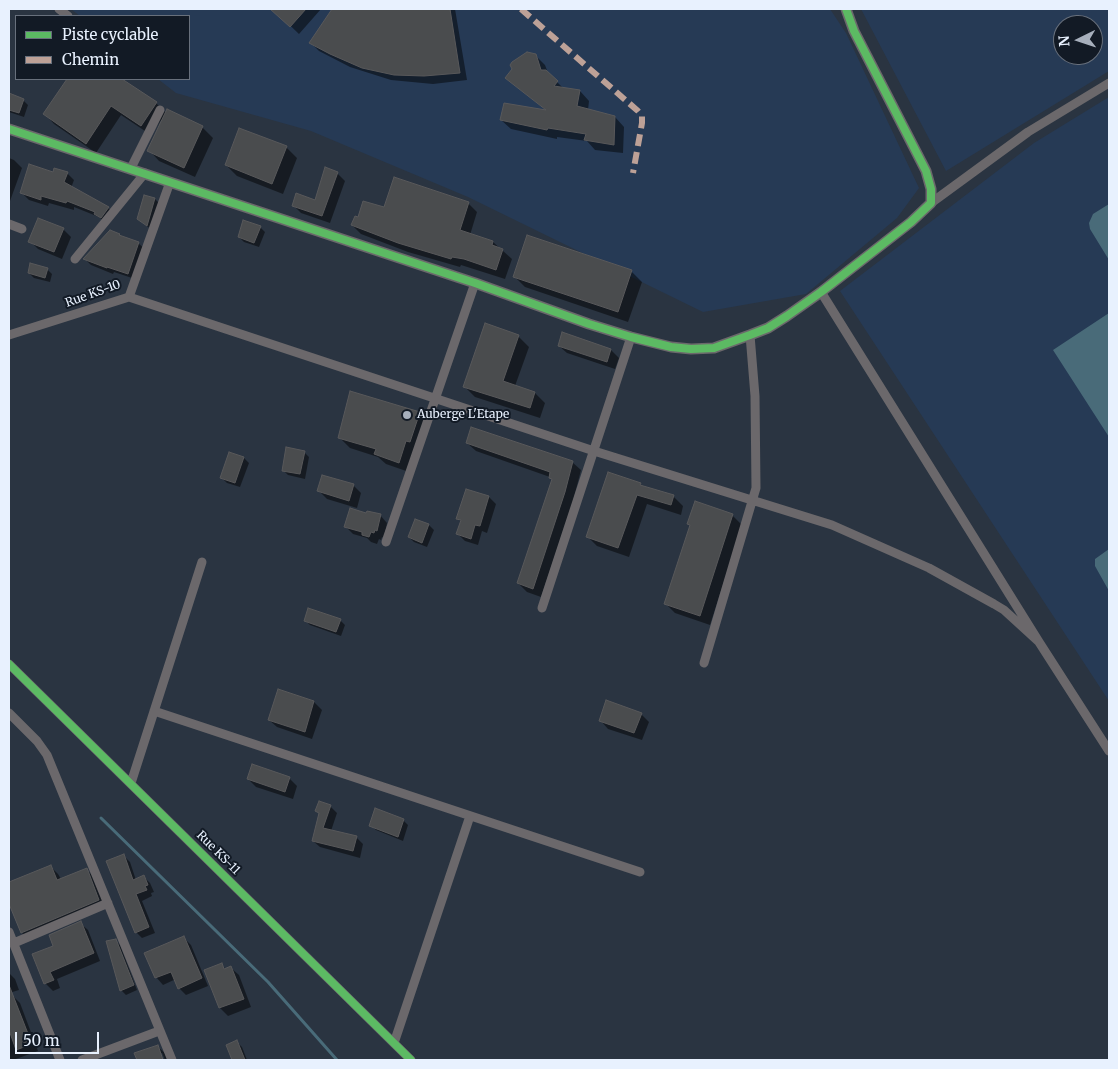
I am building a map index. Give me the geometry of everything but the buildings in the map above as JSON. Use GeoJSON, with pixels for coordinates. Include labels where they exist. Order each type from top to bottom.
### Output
{"type":"FeatureCollection","features":[{"type":"Feature","properties":{"kind":"street"},"geometry":{"type":"LineString","coordinates":[[845,10],[854,32],[926,171],[931,189],[931,203]]}},
{"type":"Feature","properties":{"kind":"street"},"geometry":{"type":"LineString","coordinates":[[9,129],[475,283],[631,337],[657,345],[691,349],[714,348],[768,328],[821,292],[911,222],[931,203],[1028,132],[1109,83]]}},
{"type":"Feature","properties":{"kind":"street"},"geometry":{"type":"LineString","coordinates":[[131,168],[160,110]]}},
{"type":"Feature","properties":{"kind":"street"},"geometry":{"type":"LineString","coordinates":[[75,259],[145,173]]}},
{"type":"Feature","properties":{"kind":"street","name":"Rue KS-10"},"geometry":{"type":"LineString","coordinates":[[9,335],[129,297],[170,182]]}},
{"type":"Feature","properties":{"kind":"street"},"geometry":{"type":"LineString","coordinates":[[9,224],[22,229]]}},
{"type":"Feature","properties":{"kind":"street"},"geometry":{"type":"LineString","coordinates":[[386,542],[475,283]]}},
{"type":"Feature","properties":{"kind":"street"},"geometry":{"type":"LineString","coordinates":[[821,292],[1109,751]]}},
{"type":"Feature","properties":{"kind":"street"},"geometry":{"type":"LineString","coordinates":[[129,297],[594,451],[754,499],[832,525],[929,568],[1004,610],[1039,642]]}},
{"type":"Feature","properties":{"kind":"street"},"geometry":{"type":"LineString","coordinates":[[704,663],[754,499],[757,477],[756,396],[750,336]]}},
{"type":"Feature","properties":{"kind":"street"},"geometry":{"type":"LineString","coordinates":[[542,608],[631,337]]}},
{"type":"Feature","properties":{"kind":"street"},"geometry":{"type":"LineString","coordinates":[[131,783],[202,562]]}},
{"type":"Feature","properties":{"kind":"street","name":"Rue KS-11"},"geometry":{"type":"LineString","coordinates":[[9,664],[411,1060]]}},
{"type":"Feature","properties":{"kind":"street"},"geometry":{"type":"LineString","coordinates":[[154,711],[640,872]]}},
{"type":"Feature","properties":{"kind":"street"},"geometry":{"type":"LineString","coordinates":[[9,712],[37,741],[47,756],[172,1060]]}},
{"type":"Feature","properties":{"kind":"street"},"geometry":{"type":"LineString","coordinates":[[394,1043],[470,816]]}},
{"type":"Feature","properties":{"kind":"street"},"geometry":{"type":"LineString","coordinates":[[14,943],[108,904]]}},
{"type":"Feature","properties":{"kind":"street"},"geometry":{"type":"LineString","coordinates":[[9,932],[60,1060]]}},
{"type":"Feature","properties":{"kind":"street"},"geometry":{"type":"LineString","coordinates":[[82,1060],[160,1031]]}},
{"type":"Feature","properties":{"kind":"shaded area"},"geometry":{"type":"Polygon","coordinates":[[[71,9],[830,9],[846,33],[919,188],[897,218],[806,294],[703,312],[468,197],[311,131],[176,93],[159,80],[190,80],[190,15],[79,15],[71,9]]]}},
{"type":"Feature","properties":{"kind":"shaded area"},"geometry":{"type":"Polygon","coordinates":[[[861,9],[1109,9],[1109,71],[946,171],[861,9]]]}},
{"type":"Feature","properties":{"kind":"shaded area"},"geometry":{"type":"Polygon","coordinates":[[[1109,97],[1109,701],[840,291],[1034,143],[1109,97]]]}},
{"type":"Feature","properties":{"kind":"shaded area"},"geometry":{"type":"Polygon","coordinates":[[[1109,204],[1109,260],[1090,229],[1089,223],[1093,214],[1109,204]]]}},
{"type":"Feature","properties":{"kind":"shaded area"},"geometry":{"type":"Polygon","coordinates":[[[1109,313],[1109,437],[1053,350],[1109,313]]]}},
{"type":"Feature","properties":{"kind":"shaded area"},"geometry":{"type":"Polygon","coordinates":[[[1109,549],[1109,591],[1095,566],[1095,559],[1109,549]]]}},
{"type":"Feature","properties":{"kind":"waterway"},"geometry":{"type":"LineString","coordinates":[[101,818],[268,982],[337,1060]]}},
{"type":"Feature","properties":{"kind":"marked path"},"geometry":{"type":"LineString","coordinates":[[521,9],[642,116],[633,173]]}},
{"type":"Feature","properties":{"kind":"cycle path"},"geometry":{"type":"LineString","coordinates":[[9,129],[475,283],[589,324],[671,347],[691,349],[714,348],[768,328],[787,316],[911,222],[931,203],[931,189],[926,171],[854,31],[846,9]]}},
{"type":"Feature","properties":{"kind":"cycle path"},"geometry":{"type":"LineString","coordinates":[[9,664],[411,1060]]}},
{"type":"Feature","properties":{"kind":"place","name":"Auberge L'Etape"},"geometry":{"type":"Point","coordinates":[407,415]}}]}
